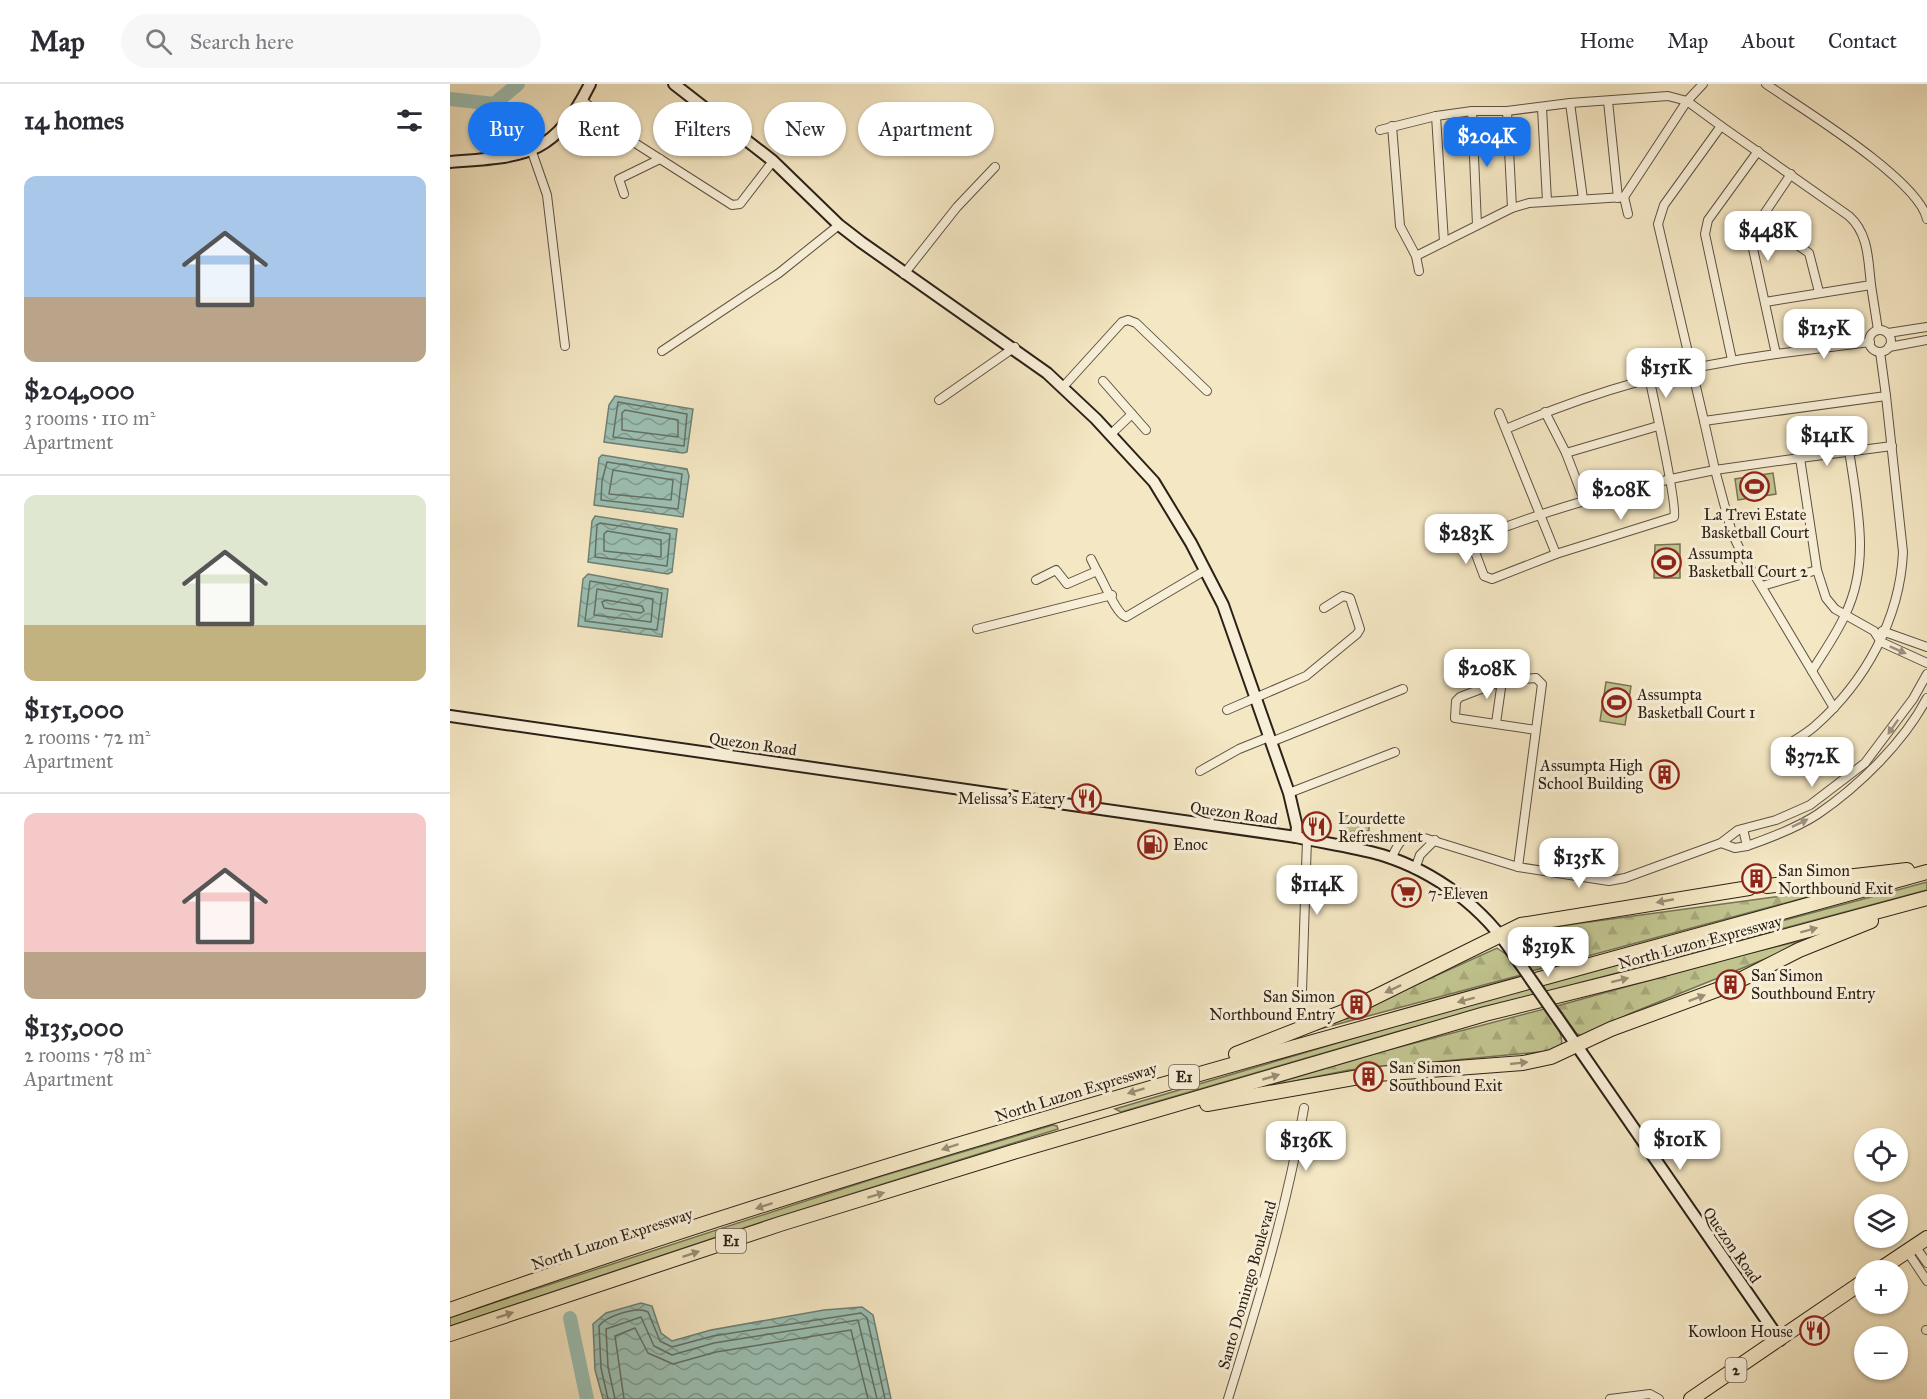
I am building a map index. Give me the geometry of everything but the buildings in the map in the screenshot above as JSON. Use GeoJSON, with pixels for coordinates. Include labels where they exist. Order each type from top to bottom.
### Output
{"type":"FeatureCollection","features":[{"type":"Feature","properties":{"kind":"highway"},"geometry":{"type":"LineString","coordinates":[[1767,886],[1877,875],[1927,865]]}},
{"type":"Feature","properties":{"kind":"highway","name":"North Luzon Expressway"},"geometry":{"type":"LineString","coordinates":[[450,1310],[772,1203],[1172,1080],[1927,872]]}},
{"type":"Feature","properties":{"kind":"highway"},"geometry":{"type":"LineString","coordinates":[[1365,1002],[1477,949],[1501,934],[1543,919],[1627,909],[1749,888]]}},
{"type":"Feature","properties":{"kind":"highway"},"geometry":{"type":"LineString","coordinates":[[1738,981],[1799,950],[1927,899]]}},
{"type":"Feature","properties":{"kind":"highway","name":"North Luzon Expressway"},"geometry":{"type":"LineString","coordinates":[[450,1334],[780,1224],[1013,1152],[1485,1014],[1927,899]]}},
{"type":"Feature","properties":{"kind":"highway"},"geometry":{"type":"LineString","coordinates":[[1377,1074],[1523,1063],[1551,1057],[1611,1029],[1722,988]]}},
{"type":"Feature","properties":{"kind":"highway"},"geometry":{"type":"LineString","coordinates":[[1172,1080],[1189,1070],[1276,1040],[1348,1010]]}},
{"type":"Feature","properties":{"kind":"highway"},"geometry":{"type":"LineString","coordinates":[[1013,1152],[1039,1150],[1219,1101],[1359,1077]]}},
{"type":"Feature","properties":{"kind":"highway"},"geometry":{"type":"LineString","coordinates":[[1894,1260],[1916,1245]]}},
{"type":"Feature","properties":{"kind":"highway","name":"2"},"geometry":{"type":"LineString","coordinates":[[1691,1399],[1854,1288]]}},
{"type":"Feature","properties":{"kind":"main road"},"geometry":{"type":"LineString","coordinates":[[545,142],[556,134],[582,100],[590,84]]}},
{"type":"Feature","properties":{"kind":"main road"},"geometry":{"type":"LineString","coordinates":[[674,84],[773,161],[839,225],[904,274],[1015,347],[1063,387],[1154,482],[1223,605],[1289,793],[1302,838]]}},
{"type":"Feature","properties":{"kind":"main road"},"geometry":{"type":"LineString","coordinates":[[450,162],[499,156]]}},
{"type":"Feature","properties":{"kind":"main road","name":"Quezon Road"},"geometry":{"type":"LineString","coordinates":[[450,716],[1302,838],[1391,859],[1415,869],[1441,883],[1483,913],[1501,934],[1780,1340]]}},
{"type":"Feature","properties":{"kind":"street"},"geometry":{"type":"LineString","coordinates":[[1621,198],[1687,101],[1703,84]]}},
{"type":"Feature","properties":{"kind":"street"},"geometry":{"type":"LineString","coordinates":[[1766,84],[1875,160],[1926,207],[1927,219]]}},
{"type":"Feature","properties":{"kind":"street"},"geometry":{"type":"LineString","coordinates":[[1380,130],[1436,116],[1472,111],[1507,111],[1570,103],[1675,96],[1687,101],[1856,223],[1866,243],[1878,330]]}},
{"type":"Feature","properties":{"kind":"street"},"geometry":{"type":"LineString","coordinates":[[582,100],[635,143],[732,205],[740,204],[773,161]]}},
{"type":"Feature","properties":{"kind":"street"},"geometry":{"type":"LineString","coordinates":[[1608,100],[1621,198],[1628,214]]}},
{"type":"Feature","properties":{"kind":"street"},"geometry":{"type":"LineString","coordinates":[[1570,103],[1583,199]]}},
{"type":"Feature","properties":{"kind":"street"},"geometry":{"type":"LineString","coordinates":[[1542,108],[1547,201]]}},
{"type":"Feature","properties":{"kind":"street"},"geometry":{"type":"LineString","coordinates":[[1472,111],[1477,225]]}},
{"type":"Feature","properties":{"kind":"street"},"geometry":{"type":"LineString","coordinates":[[1507,111],[1512,208]]}},
{"type":"Feature","properties":{"kind":"street"},"geometry":{"type":"LineString","coordinates":[[1436,116],[1444,242]]}},
{"type":"Feature","properties":{"kind":"street"},"geometry":{"type":"LineString","coordinates":[[1392,126],[1400,226],[1416,256],[1419,271]]}},
{"type":"Feature","properties":{"kind":"street"},"geometry":{"type":"LineString","coordinates":[[1721,126],[1664,205],[1658,224],[1715,470],[1732,533],[1834,708]]}},
{"type":"Feature","properties":{"kind":"street"},"geometry":{"type":"LineString","coordinates":[[1732,360],[1705,234],[1706,227],[1758,151]]}},
{"type":"Feature","properties":{"kind":"street"},"geometry":{"type":"LineString","coordinates":[[533,156],[547,195],[566,346]]}},
{"type":"Feature","properties":{"kind":"street"},"geometry":{"type":"LineString","coordinates":[[624,194],[619,179],[660,159]]}},
{"type":"Feature","properties":{"kind":"street"},"geometry":{"type":"LineString","coordinates":[[904,274],[957,207],[995,167]]}},
{"type":"Feature","properties":{"kind":"street"},"geometry":{"type":"LineString","coordinates":[[1776,354],[1750,239],[1752,231],[1791,174]]}},
{"type":"Feature","properties":{"kind":"street"},"geometry":{"type":"LineString","coordinates":[[1416,256],[1512,208],[1547,201],[1621,198]]}},
{"type":"Feature","properties":{"kind":"street"},"geometry":{"type":"LineString","coordinates":[[1761,220],[1809,253],[1819,292]]}},
{"type":"Feature","properties":{"kind":"street"},"geometry":{"type":"LineString","coordinates":[[662,351],[779,273],[839,225]]}},
{"type":"Feature","properties":{"kind":"street"},"geometry":{"type":"LineString","coordinates":[[1765,302],[1871,285]]}},
{"type":"Feature","properties":{"kind":"street"},"geometry":{"type":"LineString","coordinates":[[1063,387],[1122,322],[1128,320],[1136,323],[1207,391]]}},
{"type":"Feature","properties":{"kind":"street"},"geometry":{"type":"LineString","coordinates":[[1878,330],[1888,333],[1927,327]]}},
{"type":"Feature","properties":{"kind":"street"},"geometry":{"type":"LineString","coordinates":[[1878,330],[1870,336],[1870,342],[1875,350],[1880,351],[1889,347],[1927,340]]}},
{"type":"Feature","properties":{"kind":"street"},"geometry":{"type":"LineString","coordinates":[[1888,333],[1891,342],[1889,347]]}},
{"type":"Feature","properties":{"kind":"street"},"geometry":{"type":"LineString","coordinates":[[1506,429],[1545,412],[1649,377],[1692,366],[1870,342]]}},
{"type":"Feature","properties":{"kind":"street"},"geometry":{"type":"LineString","coordinates":[[939,400],[1015,347]]}},
{"type":"Feature","properties":{"kind":"street"},"geometry":{"type":"LineString","coordinates":[[1776,752],[1813,728],[1834,708],[1881,642],[1902,568],[1903,552],[1880,351]]}},
{"type":"Feature","properties":{"kind":"street"},"geometry":{"type":"LineString","coordinates":[[1649,377],[1669,479],[1677,510],[1674,517],[1556,554],[1492,579],[1484,576],[1472,544],[1474,539],[1539,513],[1669,479],[1715,470],[1849,450],[1892,446]]}},
{"type":"Feature","properties":{"kind":"street"},"geometry":{"type":"LineString","coordinates":[[1102,381],[1146,430]]}},
{"type":"Feature","properties":{"kind":"street"},"geometry":{"type":"LineString","coordinates":[[1704,421],[1886,396]]}},
{"type":"Feature","properties":{"kind":"street"},"geometry":{"type":"LineString","coordinates":[[1545,412],[1566,453],[1584,500]]}},
{"type":"Feature","properties":{"kind":"street"},"geometry":{"type":"LineString","coordinates":[[1499,413],[1556,554]]}},
{"type":"Feature","properties":{"kind":"street"},"geometry":{"type":"LineString","coordinates":[[1110,434],[1132,414]]}},
{"type":"Feature","properties":{"kind":"street"},"geometry":{"type":"LineString","coordinates":[[1566,453],[1658,426]]}},
{"type":"Feature","properties":{"kind":"street"},"geometry":{"type":"LineString","coordinates":[[1812,671],[1846,615],[1856,585],[1862,544],[1849,450]]}},
{"type":"Feature","properties":{"kind":"street"},"geometry":{"type":"LineString","coordinates":[[1800,458],[1817,570],[1826,598],[1835,609],[1874,631],[1881,642],[1927,663]]}},
{"type":"Feature","properties":{"kind":"street"},"geometry":{"type":"LineString","coordinates":[[1091,559],[1112,595],[1117,610],[1126,617],[1204,571]]}},
{"type":"Feature","properties":{"kind":"street"},"geometry":{"type":"LineString","coordinates":[[1036,580],[1056,570],[1067,584],[1097,571]]}},
{"type":"Feature","properties":{"kind":"street"},"geometry":{"type":"LineString","coordinates":[[1762,586],[1817,570]]}},
{"type":"Feature","properties":{"kind":"street"},"geometry":{"type":"LineString","coordinates":[[977,629],[1112,595]]}},
{"type":"Feature","properties":{"kind":"street"},"geometry":{"type":"LineString","coordinates":[[1227,710],[1306,676],[1357,634],[1360,629],[1350,598],[1343,596],[1324,608]]}},
{"type":"Feature","properties":{"kind":"street"},"geometry":{"type":"LineString","coordinates":[[1874,631],[1885,631],[1927,647]]}},
{"type":"Feature","properties":{"kind":"street"},"geometry":{"type":"LineString","coordinates":[[1391,859],[1405,836],[1418,836],[1518,867],[1609,881],[1625,878],[1721,843],[1732,833],[1776,820],[1810,806],[1864,763],[1913,699],[1927,674]]}},
{"type":"Feature","properties":{"kind":"street"},"geometry":{"type":"LineString","coordinates":[[1518,867],[1536,730],[1542,684],[1536,678],[1502,681],[1460,697],[1456,701],[1455,718],[1536,730]]}},
{"type":"Feature","properties":{"kind":"street"},"geometry":{"type":"LineString","coordinates":[[1496,723],[1502,681]]}},
{"type":"Feature","properties":{"kind":"street"},"geometry":{"type":"LineString","coordinates":[[1200,771],[1239,749],[1270,740],[1403,689]]}},
{"type":"Feature","properties":{"kind":"street"},"geometry":{"type":"LineString","coordinates":[[1721,843],[1735,848],[1746,846],[1783,832],[1817,815],[1866,773],[1893,745],[1927,698]]}},
{"type":"Feature","properties":{"kind":"street"},"geometry":{"type":"LineString","coordinates":[[1289,793],[1395,752]]}},
{"type":"Feature","properties":{"kind":"street"},"geometry":{"type":"LineString","coordinates":[[1776,820],[1783,832]]}},
{"type":"Feature","properties":{"kind":"street"},"geometry":{"type":"LineString","coordinates":[[1743,829],[1746,846]]}},
{"type":"Feature","properties":{"kind":"street"},"geometry":{"type":"LineString","coordinates":[[1302,838],[1302,991]]}},
{"type":"Feature","properties":{"kind":"street"},"geometry":{"type":"LineString","coordinates":[[1415,869],[1420,855],[1435,840]]}},
{"type":"Feature","properties":{"kind":"street","name":"Santo Domingo Boulevard"},"geometry":{"type":"LineString","coordinates":[[1228,1399],[1279,1230],[1294,1166],[1304,1108]]}},
{"type":"Feature","properties":{"kind":"street"},"geometry":{"type":"LineString","coordinates":[[1916,1245],[1927,1263]]}},
{"type":"Feature","properties":{"kind":"street"},"geometry":{"type":"LineString","coordinates":[[1916,1245],[1926,1279]]}},
{"type":"Feature","properties":{"kind":"street"},"geometry":{"type":"LineString","coordinates":[[1610,1399],[1650,1394],[1659,1399]]}},
{"type":"Feature","properties":{"kind":"green space","name":"La Trevi Estate Basketball Court"},"geometry":{"type":"Polygon","coordinates":[[[1773,473],[1776,494],[1738,500],[1735,479],[1773,473]]]}},
{"type":"Feature","properties":{"kind":"green space","name":"Assumpta Basketball Court 2"},"geometry":{"type":"Polygon","coordinates":[[[1680,544],[1680,578],[1654,578],[1655,545],[1680,544]]]}},
{"type":"Feature","properties":{"kind":"green space","name":"Assumpta Basketball Court 1"},"geometry":{"type":"Polygon","coordinates":[[[1606,682],[1631,686],[1625,725],[1600,721],[1606,682]]]}},
{"type":"Feature","properties":{"kind":"green space"},"geometry":{"type":"Polygon","coordinates":[[[1369,815],[1369,831],[1339,832],[1339,816],[1369,815]]]}},
{"type":"Feature","properties":{"kind":"green space"},"geometry":{"type":"Polygon","coordinates":[[[1927,882],[1927,890],[1396,1032],[1121,1112],[1115,1109],[1445,1011],[1927,882]]]}},
{"type":"Feature","properties":{"kind":"green space"},"geometry":{"type":"Polygon","coordinates":[[[1841,888],[1532,971],[1516,947],[1517,941],[1526,933],[1552,927],[1841,888]]]}},
{"type":"Feature","properties":{"kind":"green space"},"geometry":{"type":"Polygon","coordinates":[[[1824,935],[1629,1014],[1584,1036],[1577,1034],[1557,1006],[1726,959],[1824,935]]]}},
{"type":"Feature","properties":{"kind":"green space"},"geometry":{"type":"Polygon","coordinates":[[[1497,948],[1507,955],[1521,975],[1316,1030],[1497,948]]]}},
{"type":"Feature","properties":{"kind":"green space"},"geometry":{"type":"Polygon","coordinates":[[[1544,1009],[1557,1026],[1562,1041],[1561,1046],[1551,1051],[1349,1070],[1260,1088],[1384,1051],[1544,1009]]]}},
{"type":"Feature","properties":{"kind":"green space"},"geometry":{"type":"Polygon","coordinates":[[[1053,1125],[1058,1129],[765,1221],[450,1326],[450,1317],[882,1176],[1053,1125]]]}},
{"type":"Feature","properties":{"kind":"water"},"geometry":{"type":"Polygon","coordinates":[[[615,396],[693,409],[687,452],[604,442],[609,405],[615,396]]]}},
{"type":"Feature","properties":{"kind":"water"},"geometry":{"type":"Polygon","coordinates":[[[602,455],[687,469],[689,476],[683,517],[594,505],[599,458],[602,455]]]}},
{"type":"Feature","properties":{"kind":"water"},"geometry":{"type":"Polygon","coordinates":[[[595,516],[677,529],[672,572],[668,574],[588,562],[592,521],[595,516]]]}},
{"type":"Feature","properties":{"kind":"water"},"geometry":{"type":"Polygon","coordinates":[[[588,574],[668,589],[662,637],[578,626],[583,579],[588,574]]]}},
{"type":"Feature","properties":{"kind":"water"},"geometry":{"type":"Polygon","coordinates":[[[641,1303],[652,1306],[661,1333],[672,1341],[711,1330],[824,1310],[862,1307],[873,1315],[891,1399],[603,1399],[595,1370],[593,1324],[606,1313],[641,1303]]]}},
{"type":"Feature","properties":{"kind":"waterway"},"geometry":{"type":"LineString","coordinates":[[450,99],[494,104],[518,84]]}},
{"type":"Feature","properties":{"kind":"waterway"},"geometry":{"type":"LineString","coordinates":[[570,1318],[587,1399]]}},
{"type":"Feature","properties":{"kind":"place","name":"La Trevi Estate Basketball Court"},"geometry":{"type":"Point","coordinates":[1755,486]}},
{"type":"Feature","properties":{"kind":"place","name":"Assumpta Basketball Court 2"},"geometry":{"type":"Point","coordinates":[1667,562]}},
{"type":"Feature","properties":{"kind":"place","name":"Assumpta Basketball Court 1"},"geometry":{"type":"Point","coordinates":[1616,703]}},
{"type":"Feature","properties":{"kind":"place","name":"Assumpta High School Building"},"geometry":{"type":"Point","coordinates":[1664,774]}},
{"type":"Feature","properties":{"kind":"place","name":"Melissa's Eatery"},"geometry":{"type":"Point","coordinates":[1086,798]}},
{"type":"Feature","properties":{"kind":"place","name":"Lourdette Refreshment"},"geometry":{"type":"Point","coordinates":[1317,827]}},
{"type":"Feature","properties":{"kind":"place","name":"Enoc"},"geometry":{"type":"Point","coordinates":[1152,844]}},
{"type":"Feature","properties":{"kind":"place","name":"San Simon Northbound Exit"},"geometry":{"type":"Point","coordinates":[1757,879]}},
{"type":"Feature","properties":{"kind":"place","name":"7-Eleven"},"geometry":{"type":"Point","coordinates":[1407,893]}},
{"type":"Feature","properties":{"kind":"place","name":"San Simon Southbound Entry"},"geometry":{"type":"Point","coordinates":[1730,984]}},
{"type":"Feature","properties":{"kind":"place","name":"San Simon Northbound Entry"},"geometry":{"type":"Point","coordinates":[1356,1005]}},
{"type":"Feature","properties":{"kind":"place","name":"San Simon Southbound Exit"},"geometry":{"type":"Point","coordinates":[1368,1076]}},
{"type":"Feature","properties":{"kind":"place","name":"Kowloon House"},"geometry":{"type":"Point","coordinates":[1814,1331]}}]}
